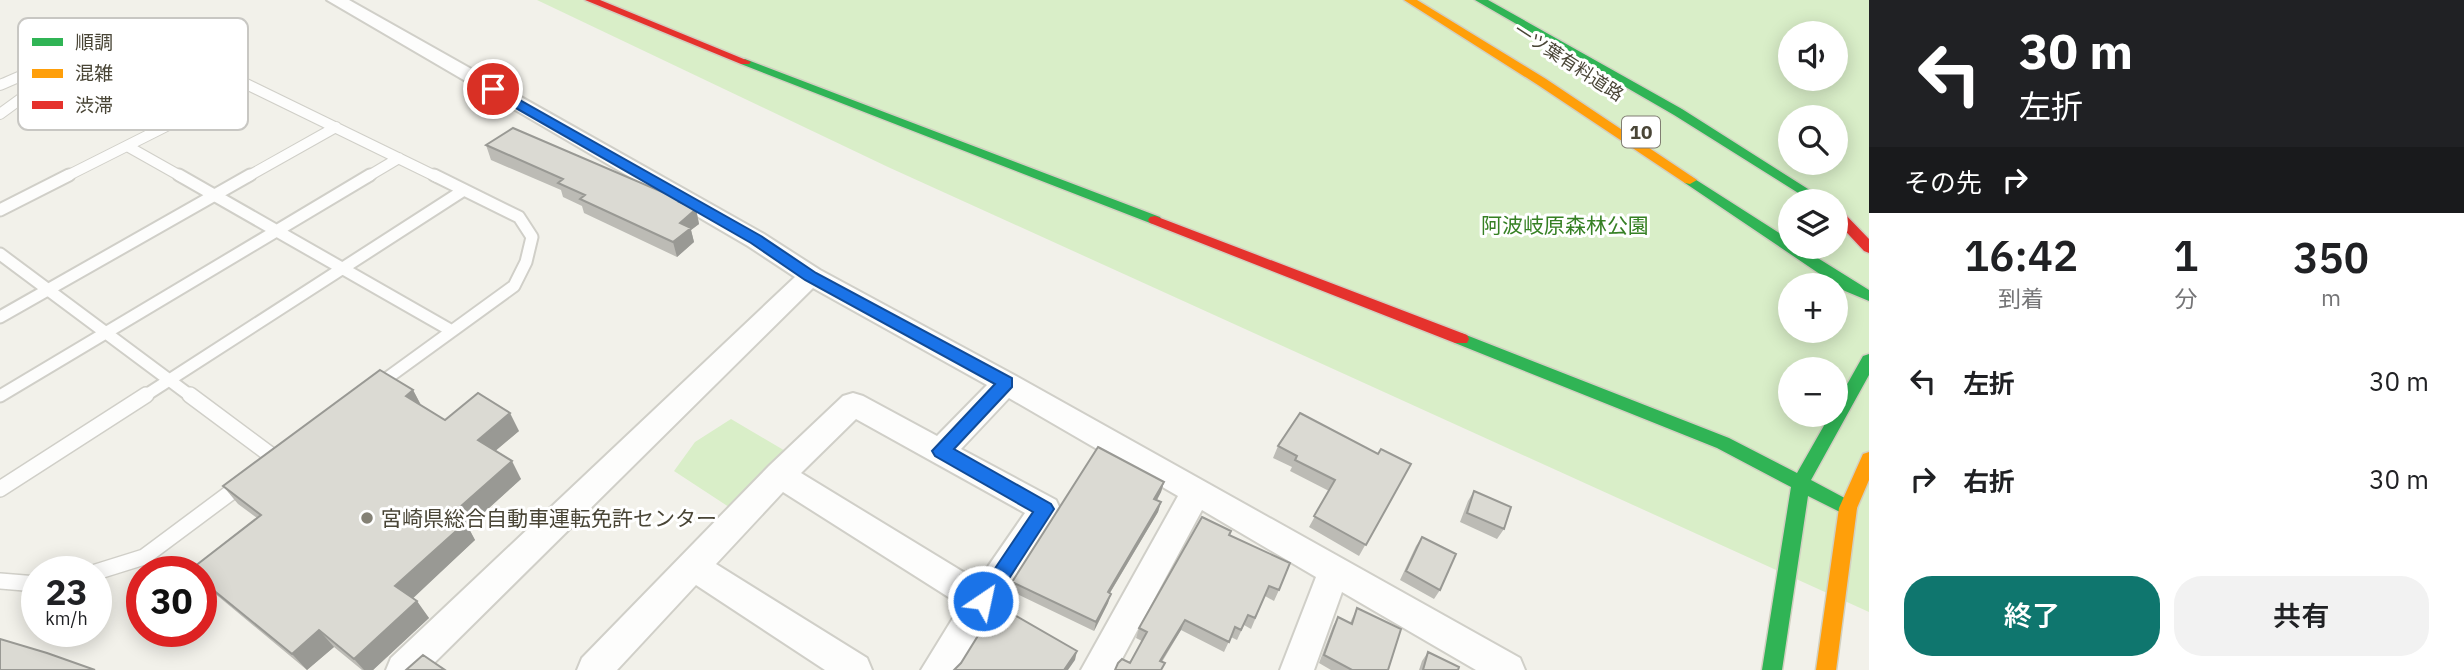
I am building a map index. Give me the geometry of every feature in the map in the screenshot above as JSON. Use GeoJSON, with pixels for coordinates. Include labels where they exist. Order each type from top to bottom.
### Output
{"type":"FeatureCollection","features":[{"type":"Feature","properties":{"kind":"street"},"geometry":{"type":"LineString","coordinates":[[336,0],[756,240],[811,276],[1006,383],[1508,670]]}},
{"type":"Feature","properties":{"kind":"street"},"geometry":{"type":"LineString","coordinates":[[590,0],[938,138],[1556,375],[1723,443],[1848,508]]}},
{"type":"Feature","properties":{"kind":"street"},"geometry":{"type":"LineString","coordinates":[[1409,0],[1542,82],[1850,287],[1869,296]]}},
{"type":"Feature","properties":{"kind":"street","name":"一ツ葉有料道路"},"geometry":{"type":"LineString","coordinates":[[1431,0],[1778,219]]}},
{"type":"Feature","properties":{"kind":"street"},"geometry":{"type":"LineString","coordinates":[[1474,3],[1678,112],[1801,189]]}},
{"type":"Feature","properties":{"kind":"street","name":"一ツ葉有料道路"},"geometry":{"type":"LineString","coordinates":[[1474,3],[1509,30],[1603,89]]}},
{"type":"Feature","properties":{"kind":"street"},"geometry":{"type":"LineString","coordinates":[[1848,215],[1869,221]]}},
{"type":"Feature","properties":{"kind":"street"},"geometry":{"type":"LineString","coordinates":[[1848,224],[1869,248]]}},
{"type":"Feature","properties":{"kind":"street"},"geometry":{"type":"LineString","coordinates":[[1848,242],[1869,255]]}},
{"type":"Feature","properties":{"kind":"street"},"geometry":{"type":"LineString","coordinates":[[403,670],[811,276]]}},
{"type":"Feature","properties":{"kind":"street"},"geometry":{"type":"LineString","coordinates":[[1772,670],[1801,482],[1869,360]]}},
{"type":"Feature","properties":{"kind":"street"},"geometry":{"type":"LineString","coordinates":[[941,451],[1006,383]]}},
{"type":"Feature","properties":{"kind":"street"},"geometry":{"type":"LineString","coordinates":[[599,668],[780,475],[853,404],[1045,509],[938,670]]}},
{"type":"Feature","properties":{"kind":"street"},"geometry":{"type":"LineString","coordinates":[[1826,670],[1848,508],[1869,459]]}},
{"type":"Feature","properties":{"kind":"street"},"geometry":{"type":"LineString","coordinates":[[780,475],[983,601]]}},
{"type":"Feature","properties":{"kind":"street"},"geometry":{"type":"LineString","coordinates":[[1098,670],[1196,493]]}},
{"type":"Feature","properties":{"kind":"street"},"geometry":{"type":"LineString","coordinates":[[694,567],[855,670]]}},
{"type":"Feature","properties":{"kind":"street"},"geometry":{"type":"LineString","coordinates":[[1297,670],[1334,571]]}},
{"type":"Feature","properties":{"kind":"lane"},"geometry":{"type":"LineString","coordinates":[[0,85],[18,77]]}},
{"type":"Feature","properties":{"kind":"lane"},"geometry":{"type":"LineString","coordinates":[[248,85],[519,217],[532,237],[526,262],[514,286],[364,395]]}},
{"type":"Feature","properties":{"kind":"lane"},"geometry":{"type":"LineString","coordinates":[[0,114],[18,101]]}},
{"type":"Feature","properties":{"kind":"lane"},"geometry":{"type":"LineString","coordinates":[[0,317],[336,127]]}},
{"type":"Feature","properties":{"kind":"lane"},"geometry":{"type":"LineString","coordinates":[[0,210],[159,130]]}},
{"type":"Feature","properties":{"kind":"lane"},"geometry":{"type":"LineString","coordinates":[[127,146],[275,233],[452,331]]}},
{"type":"Feature","properties":{"kind":"lane"},"geometry":{"type":"LineString","coordinates":[[0,396],[399,158]]}},
{"type":"Feature","properties":{"kind":"lane"},"geometry":{"type":"LineString","coordinates":[[0,489],[464,190]]}},
{"type":"Feature","properties":{"kind":"lane"},"geometry":{"type":"LineString","coordinates":[[0,254],[172,380],[271,463],[144,557],[112,567]]}},
{"type":"Feature","properties":{"kind":"lane"},"geometry":{"type":"LineString","coordinates":[[0,581],[21,585]]}},
{"type":"Feature","properties":{"kind":"green space","name":"阿波岐原森林公園"},"geometry":{"type":"Polygon","coordinates":[[[537,0],[1869,0],[1869,612],[888,167],[537,0]]]}},
{"type":"Feature","properties":{"kind":"green space"},"geometry":{"type":"Polygon","coordinates":[[[731,419],[787,452],[732,509],[674,471],[695,442],[731,419]]]}},
{"type":"Feature","properties":{"kind":"building"},"geometry":{"type":"Polygon","coordinates":[[[513,128],[681,200],[679,202],[696,209],[680,223],[691,228],[673,242],[580,199],[585,195],[558,183],[563,179],[486,145],[513,128]]]}},
{"type":"Feature","properties":{"kind":"building","name":"宮崎県総合自動車運転免許センター"},"geometry":{"type":"Polygon","coordinates":[[[380,370],[413,390],[406,396],[445,420],[478,393],[510,413],[478,440],[512,461],[451,515],[465,523],[395,586],[417,601],[354,659],[319,630],[292,654],[217,593],[217,556],[208,556],[261,515],[223,486],[380,370]]]}},
{"type":"Feature","properties":{"kind":"building"},"geometry":{"type":"Polygon","coordinates":[[[1300,413],[1378,454],[1381,449],[1411,464],[1366,545],[1314,516],[1335,480],[1295,460],[1297,456],[1278,446],[1300,413]]]}},
{"type":"Feature","properties":{"kind":"building"},"geometry":{"type":"Polygon","coordinates":[[[1098,447],[1164,482],[1154,499],[1161,502],[1108,592],[1111,594],[1096,622],[1012,582],[1098,447]]]}},
{"type":"Feature","properties":{"kind":"building"},"geometry":{"type":"Polygon","coordinates":[[[1474,491],[1511,507],[1504,529],[1467,513],[1474,491]]]}},
{"type":"Feature","properties":{"kind":"building"},"geometry":{"type":"Polygon","coordinates":[[[1202,517],[1231,531],[1229,535],[1290,563],[1279,590],[1269,586],[1255,618],[1248,615],[1241,630],[1235,627],[1229,642],[1185,620],[1160,661],[1165,663],[1161,670],[1115,670],[1122,659],[1130,663],[1147,632],[1139,628],[1202,517]]]}},
{"type":"Feature","properties":{"kind":"building"},"geometry":{"type":"Polygon","coordinates":[[[1422,537],[1456,554],[1440,590],[1406,571],[1422,537]]]}},
{"type":"Feature","properties":{"kind":"building"},"geometry":{"type":"Polygon","coordinates":[[[997,605],[1077,651],[1064,670],[954,670],[997,605]]]}},
{"type":"Feature","properties":{"kind":"building"},"geometry":{"type":"Polygon","coordinates":[[[1357,608],[1401,629],[1388,670],[1352,670],[1324,655],[1338,617],[1352,624],[1357,608]]]}},
{"type":"Feature","properties":{"kind":"building"},"geometry":{"type":"Polygon","coordinates":[[[0,639],[95,670],[0,670],[0,639]]]}},
{"type":"Feature","properties":{"kind":"building"},"geometry":{"type":"Polygon","coordinates":[[[1428,652],[1459,667],[1458,670],[1423,670],[1428,652]]]}},
{"type":"Feature","properties":{"kind":"building"},"geometry":{"type":"Polygon","coordinates":[[[423,655],[445,670],[406,670],[423,655]]]}},
{"type":"Feature","properties":{"kind":"traffic: fast"},"geometry":{"type":"LineString","coordinates":[[1480,0],[1678,112],[1801,189]]}},
{"type":"Feature","properties":{"kind":"traffic: fast"},"geometry":{"type":"LineString","coordinates":[[745,62],[1155,220]]}},
{"type":"Feature","properties":{"kind":"traffic: fast"},"geometry":{"type":"LineString","coordinates":[[1690,180],[1850,287],[1869,296]]}},
{"type":"Feature","properties":{"kind":"traffic: fast"},"geometry":{"type":"LineString","coordinates":[[1461,339],[1723,443],[1848,508]]}},
{"type":"Feature","properties":{"kind":"traffic: fast"},"geometry":{"type":"LineString","coordinates":[[1772,670],[1801,482],[1869,360]]}},
{"type":"Feature","properties":{"kind":"traffic: slow"},"geometry":{"type":"LineString","coordinates":[[1409,0],[1542,82],[1690,180]]}},
{"type":"Feature","properties":{"kind":"traffic: slow"},"geometry":{"type":"LineString","coordinates":[[1826,670],[1848,508],[1869,459]]}},
{"type":"Feature","properties":{"kind":"traffic: jam"},"geometry":{"type":"LineString","coordinates":[[590,0],[745,62]]}},
{"type":"Feature","properties":{"kind":"traffic: jam"},"geometry":{"type":"LineString","coordinates":[[1155,220],[1461,339]]}},
{"type":"Feature","properties":{"kind":"traffic: jam"},"geometry":{"type":"LineString","coordinates":[[1848,226],[1869,248]]}},
{"type":"Feature","properties":{"kind":"place","name":"宮崎県総合自動車運転免許センター"},"geometry":{"type":"Point","coordinates":[367,518]}},
{"type":"Feature","properties":{"kind":"route"},"geometry":{"type":"LineString","coordinates":[[493,89],[756,240],[811,276],[1006,383],[941,451],[1045,509],[983,601]]}}]}
